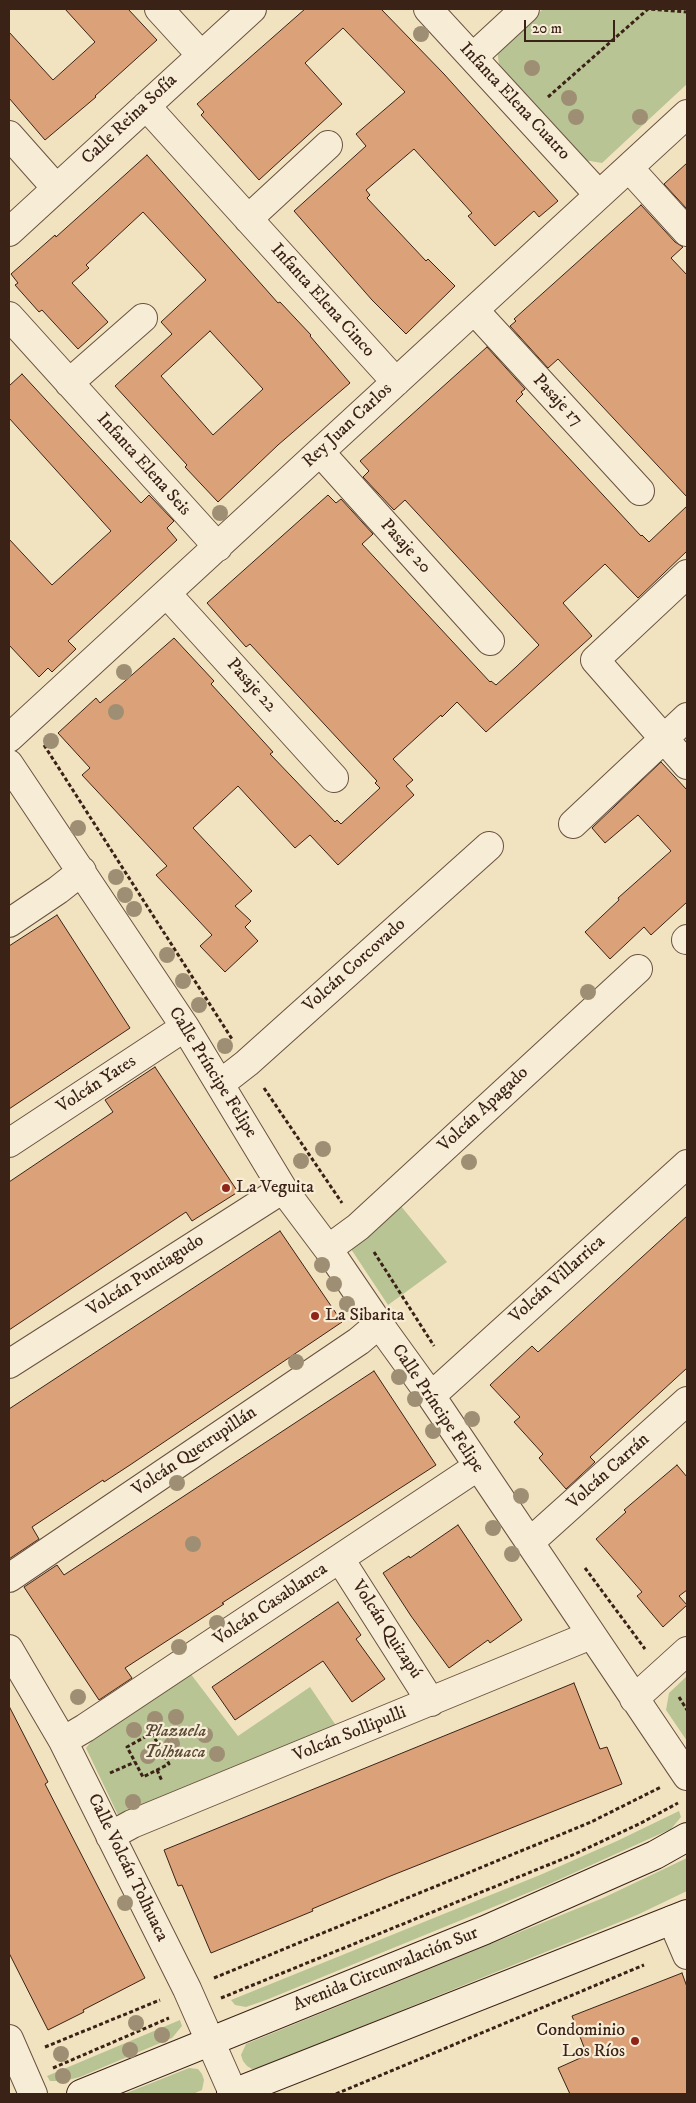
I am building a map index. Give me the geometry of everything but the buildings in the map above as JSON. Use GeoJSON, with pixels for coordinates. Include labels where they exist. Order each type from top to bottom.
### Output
{"type":"FeatureCollection","features":[{"type":"Feature","properties":{"kind":"street"},"geometry":{"type":"LineString","coordinates":[[159,9],[201,55]]}},
{"type":"Feature","properties":{"kind":"street","name":"Calle Reina Sofía"},"geometry":{"type":"LineString","coordinates":[[9,232],[252,9]]}},
{"type":"Feature","properties":{"kind":"street","name":"Infanta Elena Cuatro"},"geometry":{"type":"LineString","coordinates":[[428,9],[599,195]]}},
{"type":"Feature","properties":{"kind":"street"},"geometry":{"type":"LineString","coordinates":[[473,57],[525,9]]}},
{"type":"Feature","properties":{"kind":"street","name":"Infanta Elena Cinco"},"geometry":{"type":"LineString","coordinates":[[146,106],[396,382]]}},
{"type":"Feature","properties":{"kind":"street","name":"Rey Juan Carlos"},"geometry":{"type":"LineString","coordinates":[[9,738],[687,114]]}},
{"type":"Feature","properties":{"kind":"street"},"geometry":{"type":"LineString","coordinates":[[9,135],[56,188]]}},
{"type":"Feature","properties":{"kind":"street"},"geometry":{"type":"LineString","coordinates":[[248,219],[328,146]]}},
{"type":"Feature","properties":{"kind":"street"},"geometry":{"type":"LineString","coordinates":[[629,168],[687,232]]}},
{"type":"Feature","properties":{"kind":"street","name":"Pasaje 17"},"geometry":{"type":"LineString","coordinates":[[474,310],[640,491]]}},
{"type":"Feature","properties":{"kind":"street","name":"Infanta Elena Seis"},"geometry":{"type":"LineString","coordinates":[[9,316],[218,547]]}},
{"type":"Feature","properties":{"kind":"street"},"geometry":{"type":"LineString","coordinates":[[69,383],[143,318]]}},
{"type":"Feature","properties":{"kind":"street","name":"Pasaje 20"},"geometry":{"type":"LineString","coordinates":[[320,452],[490,641]]}},
{"type":"Feature","properties":{"kind":"street"},"geometry":{"type":"LineString","coordinates":[[687,574],[595,660],[687,766]]}},
{"type":"Feature","properties":{"kind":"street","name":"Pasaje 22"},"geometry":{"type":"LineString","coordinates":[[167,594],[334,778]]}},
{"type":"Feature","properties":{"kind":"street"},"geometry":{"type":"LineString","coordinates":[[573,824],[687,717]]}},
{"type":"Feature","properties":{"kind":"street","name":"Calle Príncipe Felipe"},"geometry":{"type":"LineString","coordinates":[[9,764],[185,1027],[283,1189],[328,1249],[530,1542],[634,1699],[684,1784]]}},
{"type":"Feature","properties":{"kind":"street","name":"Volcán Corcovado"},"geometry":{"type":"LineString","coordinates":[[220,1084],[247,1063],[489,846]]}},
{"type":"Feature","properties":{"kind":"street"},"geometry":{"type":"LineString","coordinates":[[9,923],[58,890],[82,871]]}},
{"type":"Feature","properties":{"kind":"street","name":"Volcán Apagado"},"geometry":{"type":"LineString","coordinates":[[328,1249],[358,1226],[638,969]]}},
{"type":"Feature","properties":{"kind":"street","name":"Volcán Yates"},"geometry":{"type":"LineString","coordinates":[[9,1143],[185,1027]]}},
{"type":"Feature","properties":{"kind":"street","name":"Volcán Villarrica"},"geometry":{"type":"LineString","coordinates":[[430,1396],[687,1164]]}},
{"type":"Feature","properties":{"kind":"street","name":"Volcán Puntiagudo"},"geometry":{"type":"LineString","coordinates":[[9,1364],[283,1189]]}},
{"type":"Feature","properties":{"kind":"street","name":"Volcán Quetrupillán"},"geometry":{"type":"LineString","coordinates":[[9,1578],[359,1341],[379,1324]]}},
{"type":"Feature","properties":{"kind":"street","name":"Volcán Carrán"},"geometry":{"type":"LineString","coordinates":[[530,1542],[687,1401]]}},
{"type":"Feature","properties":{"kind":"street","name":"Volcán Casablanca"},"geometry":{"type":"LineString","coordinates":[[63,1740],[86,1728],[477,1467]]}},
{"type":"Feature","properties":{"kind":"street","name":"Volcán Quizapú"},"geometry":{"type":"LineString","coordinates":[[340,1559],[431,1702]]}},
{"type":"Feature","properties":{"kind":"street","name":"Volcán Sollipulli"},"geometry":{"type":"LineString","coordinates":[[110,1836],[132,1824],[591,1635]]}},
{"type":"Feature","properties":{"kind":"street","name":"Calle Volcán Tolhuaca"},"geometry":{"type":"LineString","coordinates":[[9,1649],[63,1740],[191,1998],[232,2094]]}},
{"type":"Feature","properties":{"kind":"street"},"geometry":{"type":"LineString","coordinates":[[634,1699],[687,1651]]}},
{"type":"Feature","properties":{"kind":"street","name":"Avenida Circunvalación Sur"},"geometry":{"type":"LineString","coordinates":[[81,2094],[210,2040],[485,1930],[655,1855],[687,1837]]}},
{"type":"Feature","properties":{"kind":"street"},"geometry":{"type":"LineString","coordinates":[[232,2094],[679,1917],[686,1951]]}},
{"type":"Feature","properties":{"kind":"path"},"geometry":{"type":"LineString","coordinates":[[545,100],[648,9],[687,12]]}},
{"type":"Feature","properties":{"kind":"path"},"geometry":{"type":"LineString","coordinates":[[152,1733],[168,1764],[143,1777],[135,1762],[127,1747],[152,1733]]}},
{"type":"Feature","properties":{"kind":"path"},"geometry":{"type":"LineString","coordinates":[[108,1774],[135,1762]]}},
{"type":"Feature","properties":{"kind":"path"},"geometry":{"type":"LineString","coordinates":[[21,2068],[191,1998],[575,1854],[641,1824],[684,1784]]}},
{"type":"Feature","properties":{"kind":"path"},"geometry":{"type":"LineString","coordinates":[[21,2068],[191,1998],[591,1822],[658,1789],[684,1784]]}},
{"type":"Feature","properties":{"kind":"path"},"geometry":{"type":"LineString","coordinates":[[336,2094],[686,1951]]}},
{"type":"Feature","properties":{"kind":"green space"},"geometry":{"type":"Polygon","coordinates":[[[543,9],[687,9],[687,84],[602,163],[584,160],[500,72],[497,50],[543,9]]]}},
{"type":"Feature","properties":{"kind":"green space"},"geometry":{"type":"Polygon","coordinates":[[[400,1205],[447,1262],[388,1305],[349,1246],[400,1205]]]}},
{"type":"Feature","properties":{"kind":"green space","name":"Plazuela Tolhuaca"},"geometry":{"type":"Polygon","coordinates":[[[190,1673],[238,1736],[310,1687],[337,1727],[144,1811],[118,1815],[86,1748],[98,1733],[190,1673]]]}},
{"type":"Feature","properties":{"kind":"green space"},"geometry":{"type":"Polygon","coordinates":[[[687,1676],[687,1741],[666,1710],[669,1693],[687,1676]]]}},
{"type":"Feature","properties":{"kind":"green space"},"geometry":{"type":"Polygon","coordinates":[[[679,1811],[681,1817],[671,1829],[547,1885],[266,2000],[246,2007],[235,2005],[231,2000],[540,1875],[679,1811]]]}},
{"type":"Feature","properties":{"kind":"green space"},"geometry":{"type":"Polygon","coordinates":[[[687,1858],[687,1891],[637,1915],[259,2068],[252,2069],[243,2061],[241,2055],[246,2044],[603,1898],[687,1858]]]}},
{"type":"Feature","properties":{"kind":"green space"},"geometry":{"type":"Polygon","coordinates":[[[180,2020],[182,2026],[172,2038],[80,2077],[64,2081],[50,2081],[47,2076],[180,2020]]]}},
{"type":"Feature","properties":{"kind":"green space"},"geometry":{"type":"Polygon","coordinates":[[[189,2068],[198,2069],[204,2080],[202,2090],[193,2094],[124,2094],[189,2068]]]}},
{"type":"Feature","properties":{"kind":"place","name":"La Veguita"},"geometry":{"type":"Point","coordinates":[226,1188]}},
{"type":"Feature","properties":{"kind":"place","name":"La Sibarita"},"geometry":{"type":"Point","coordinates":[315,1316]}},
{"type":"Feature","properties":{"kind":"place","name":"Condominio Los Ríos"},"geometry":{"type":"Point","coordinates":[635,2041]}}]}
